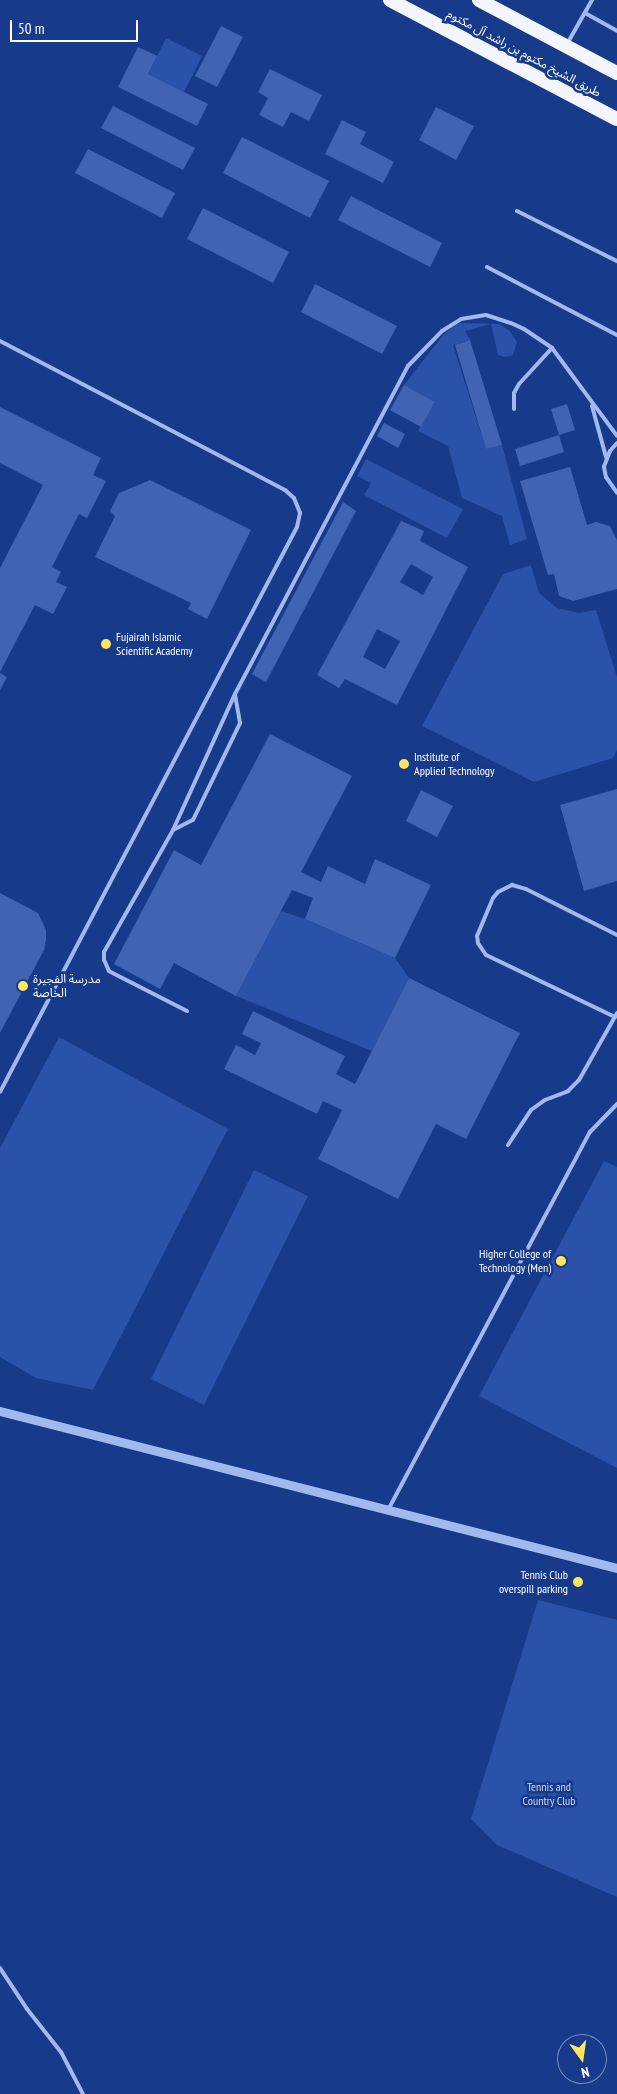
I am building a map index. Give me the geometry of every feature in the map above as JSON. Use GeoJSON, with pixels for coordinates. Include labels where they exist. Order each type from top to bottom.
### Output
{"type":"FeatureCollection","features":[{"type":"Feature","properties":{"kind":"highway","name":"طريق الشيخ مكتوم بن راشد آل مكتوم"},"geometry":{"type":"LineString","coordinates":[[390,0],[617,119]]}},
{"type":"Feature","properties":{"kind":"highway","name":"طريق الشيخ مكتوم بن راشد آل مكتوم"},"geometry":{"type":"LineString","coordinates":[[482,1],[617,73]]}},
{"type":"Feature","properties":{"kind":"street"},"geometry":{"type":"LineString","coordinates":[[0,1411],[617,1568]]}},
{"type":"Feature","properties":{"kind":"lane"},"geometry":{"type":"LineString","coordinates":[[565,46],[592,0]]}},
{"type":"Feature","properties":{"kind":"lane"},"geometry":{"type":"LineString","coordinates":[[584,13],[617,31]]}},
{"type":"Feature","properties":{"kind":"lane"},"geometry":{"type":"LineString","coordinates":[[517,211],[617,261]]}},
{"type":"Feature","properties":{"kind":"lane"},"geometry":{"type":"LineString","coordinates":[[487,267],[617,336]]}},
{"type":"Feature","properties":{"kind":"lane"},"geometry":{"type":"LineString","coordinates":[[187,1011],[109,971],[104,960],[104,952],[173,830],[235,694],[408,366],[442,331],[461,319],[486,315],[524,328],[552,348],[617,436]]}},
{"type":"Feature","properties":{"kind":"lane"},"geometry":{"type":"LineString","coordinates":[[0,341],[285,490],[294,498],[300,513],[297,527],[0,1092]]}},
{"type":"Feature","properties":{"kind":"lane"},"geometry":{"type":"LineString","coordinates":[[514,409],[514,393],[519,384],[552,348]]}},
{"type":"Feature","properties":{"kind":"lane"},"geometry":{"type":"LineString","coordinates":[[592,404],[606,458]]}},
{"type":"Feature","properties":{"kind":"lane"},"geometry":{"type":"LineString","coordinates":[[617,444],[606,458],[604,467],[606,477],[617,493]]}},
{"type":"Feature","properties":{"kind":"lane"},"geometry":{"type":"LineString","coordinates":[[173,830],[193,820],[240,723],[235,694]]}},
{"type":"Feature","properties":{"kind":"lane"},"geometry":{"type":"LineString","coordinates":[[508,1145],[531,1110],[545,1100],[568,1091],[579,1080],[616,1015],[486,955],[478,943],[477,936],[493,898],[504,888],[512,885],[526,889],[617,936]]}},
{"type":"Feature","properties":{"kind":"lane"},"geometry":{"type":"LineString","coordinates":[[388,1510],[590,1132],[617,1104]]}},
{"type":"Feature","properties":{"kind":"lane"},"geometry":{"type":"LineString","coordinates":[[0,1968],[27,2009],[61,2052],[84,2094]]}},
{"type":"Feature","properties":{"kind":"green space"},"geometry":{"type":"Polygon","coordinates":[[[166,38],[202,56],[184,92],[148,74],[166,38]]]}},
{"type":"Feature","properties":{"kind":"green space"},"geometry":{"type":"Polygon","coordinates":[[[459,323],[499,324],[510,331],[517,342],[513,355],[505,357],[498,355],[491,324],[465,331],[470,340],[453,345],[486,449],[502,445],[527,539],[510,545],[502,516],[462,498],[448,446],[418,431],[435,402],[404,385],[444,334],[459,323]]]}},
{"type":"Feature","properties":{"kind":"green space"},"geometry":{"type":"Polygon","coordinates":[[[366,459],[463,509],[447,538],[364,495],[371,483],[357,476],[366,459]]]}},
{"type":"Feature","properties":{"kind":"green space"},"geometry":{"type":"Polygon","coordinates":[[[531,565],[539,593],[557,608],[579,613],[596,610],[617,677],[617,750],[613,758],[534,782],[422,726],[503,574],[531,565]]]}},
{"type":"Feature","properties":{"kind":"green space"},"geometry":{"type":"Polygon","coordinates":[[[281,911],[305,919],[395,958],[409,978],[372,1051],[236,996],[281,911]]]}},
{"type":"Feature","properties":{"kind":"green space"},"geometry":{"type":"Polygon","coordinates":[[[59,1037],[228,1129],[93,1390],[36,1378],[0,1357],[0,1148],[59,1037]]]}},
{"type":"Feature","properties":{"kind":"green space"},"geometry":{"type":"Polygon","coordinates":[[[604,1161],[617,1167],[617,1468],[479,1396],[604,1161]]]}},
{"type":"Feature","properties":{"kind":"green space"},"geometry":{"type":"Polygon","coordinates":[[[254,1170],[308,1196],[204,1405],[151,1379],[254,1170]]]}},
{"type":"Feature","properties":{"kind":"green space","name":"Tennis and Country Club"},"geometry":{"type":"Polygon","coordinates":[[[538,1600],[617,1620],[617,1897],[497,1845],[471,1819],[538,1600]]]}},
{"type":"Feature","properties":{"kind":"building"},"geometry":{"type":"Polygon","coordinates":[[[221,26],[243,37],[217,87],[195,76],[221,26]]]}},
{"type":"Feature","properties":{"kind":"building"},"geometry":{"type":"Polygon","coordinates":[[[138,47],[157,56],[148,74],[208,104],[197,126],[118,87],[138,47]]]}},
{"type":"Feature","properties":{"kind":"building"},"geometry":{"type":"Polygon","coordinates":[[[270,69],[322,95],[309,121],[291,112],[283,127],[259,115],[268,98],[258,92],[270,69]]]}},
{"type":"Feature","properties":{"kind":"building"},"geometry":{"type":"Polygon","coordinates":[[[113,106],[195,148],[183,170],[101,128],[113,106]]]}},
{"type":"Feature","properties":{"kind":"building"},"geometry":{"type":"Polygon","coordinates":[[[436,107],[474,126],[456,160],[419,140],[436,107]]]}},
{"type":"Feature","properties":{"kind":"building"},"geometry":{"type":"Polygon","coordinates":[[[342,120],[366,132],[360,144],[394,162],[383,183],[325,154],[342,120]]]}},
{"type":"Feature","properties":{"kind":"building"},"geometry":{"type":"Polygon","coordinates":[[[242,137],[329,181],[310,218],[223,173],[242,137]]]}},
{"type":"Feature","properties":{"kind":"building"},"geometry":{"type":"Polygon","coordinates":[[[88,149],[175,193],[162,218],[75,173],[88,149]]]}},
{"type":"Feature","properties":{"kind":"building"},"geometry":{"type":"Polygon","coordinates":[[[351,196],[442,243],[430,267],[338,220],[351,196]]]}},
{"type":"Feature","properties":{"kind":"building"},"geometry":{"type":"Polygon","coordinates":[[[203,208],[289,252],[273,283],[187,239],[203,208]]]}},
{"type":"Feature","properties":{"kind":"building"},"geometry":{"type":"Polygon","coordinates":[[[315,284],[397,326],[382,354],[301,312],[315,284]]]}},
{"type":"Feature","properties":{"kind":"building"},"geometry":{"type":"Polygon","coordinates":[[[470,340],[502,445],[486,449],[455,345],[470,340]]]}},
{"type":"Feature","properties":{"kind":"building"},"geometry":{"type":"Polygon","coordinates":[[[404,385],[435,402],[421,427],[390,410],[404,385]]]}},
{"type":"Feature","properties":{"kind":"building"},"geometry":{"type":"Polygon","coordinates":[[[567,404],[575,430],[559,435],[551,409],[567,404]]]}},
{"type":"Feature","properties":{"kind":"building"},"geometry":{"type":"Polygon","coordinates":[[[0,407],[101,458],[93,475],[106,481],[87,518],[79,514],[52,567],[61,572],[56,582],[67,587],[53,614],[35,605],[0,672],[0,568],[43,485],[0,463],[0,407]]]}},
{"type":"Feature","properties":{"kind":"building"},"geometry":{"type":"Polygon","coordinates":[[[384,423],[405,434],[398,448],[377,436],[384,423]]]}},
{"type":"Feature","properties":{"kind":"building"},"geometry":{"type":"Polygon","coordinates":[[[559,435],[564,452],[520,466],[515,449],[559,435]]]}},
{"type":"Feature","properties":{"kind":"building"},"geometry":{"type":"Polygon","coordinates":[[[570,467],[587,525],[596,522],[610,526],[617,540],[617,589],[573,601],[559,596],[554,574],[548,575],[520,481],[570,467]]]}},
{"type":"Feature","properties":{"kind":"building"},"geometry":{"type":"Polygon","coordinates":[[[150,480],[251,530],[207,619],[188,609],[191,603],[95,557],[115,516],[110,511],[119,493],[150,480]]]}},
{"type":"Feature","properties":{"kind":"building"},"geometry":{"type":"Polygon","coordinates":[[[343,502],[356,511],[266,682],[252,674],[343,502]]]}},
{"type":"Feature","properties":{"kind":"building"},"geometry":{"type":"Polygon","coordinates":[[[401,521],[424,531],[420,541],[468,567],[397,705],[345,679],[339,688],[317,675],[401,521]],[[411,564],[400,582],[423,595],[433,577],[411,564]],[[377,629],[363,657],[385,669],[400,641],[377,629]]]}},
{"type":"Feature","properties":{"kind":"building"},"geometry":{"type":"Polygon","coordinates":[[[0,673],[7,677],[0,690],[0,673]]]}},
{"type":"Feature","properties":{"kind":"building"},"geometry":{"type":"Polygon","coordinates":[[[270,734],[352,776],[301,872],[321,882],[328,866],[365,884],[375,859],[431,885],[395,958],[305,919],[313,898],[292,890],[236,996],[174,963],[160,989],[114,964],[174,850],[201,865],[270,734]]]}},
{"type":"Feature","properties":{"kind":"building"},"geometry":{"type":"Polygon","coordinates":[[[617,789],[617,881],[584,891],[560,805],[617,789]]]}},
{"type":"Feature","properties":{"kind":"building"},"geometry":{"type":"Polygon","coordinates":[[[421,790],[453,806],[437,837],[406,821],[421,790]]]}},
{"type":"Feature","properties":{"kind":"building"},"geometry":{"type":"Polygon","coordinates":[[[0,893],[38,913],[46,930],[46,940],[44,950],[0,1033],[0,893]]]}},
{"type":"Feature","properties":{"kind":"building"},"geometry":{"type":"Polygon","coordinates":[[[409,978],[520,1033],[466,1139],[436,1124],[398,1199],[318,1159],[342,1110],[323,1101],[317,1114],[224,1069],[236,1045],[255,1055],[261,1043],[242,1034],[253,1011],[345,1056],[336,1074],[355,1084],[409,978]]]}},
{"type":"Feature","properties":{"kind":"place","name":"Fujairah Islamic Scientific Academy"},"geometry":{"type":"Point","coordinates":[106,644]}},
{"type":"Feature","properties":{"kind":"place","name":"Institute of Applied Technology"},"geometry":{"type":"Point","coordinates":[404,764]}},
{"type":"Feature","properties":{"kind":"place","name":"مدرسة الفجيرة الخاصة"},"geometry":{"type":"Point","coordinates":[23,986]}},
{"type":"Feature","properties":{"kind":"place","name":"Higher College of Technology (Men)"},"geometry":{"type":"Point","coordinates":[561,1261]}},
{"type":"Feature","properties":{"kind":"place","name":"Tennis Club overspill parking"},"geometry":{"type":"Point","coordinates":[578,1582]}}]}
